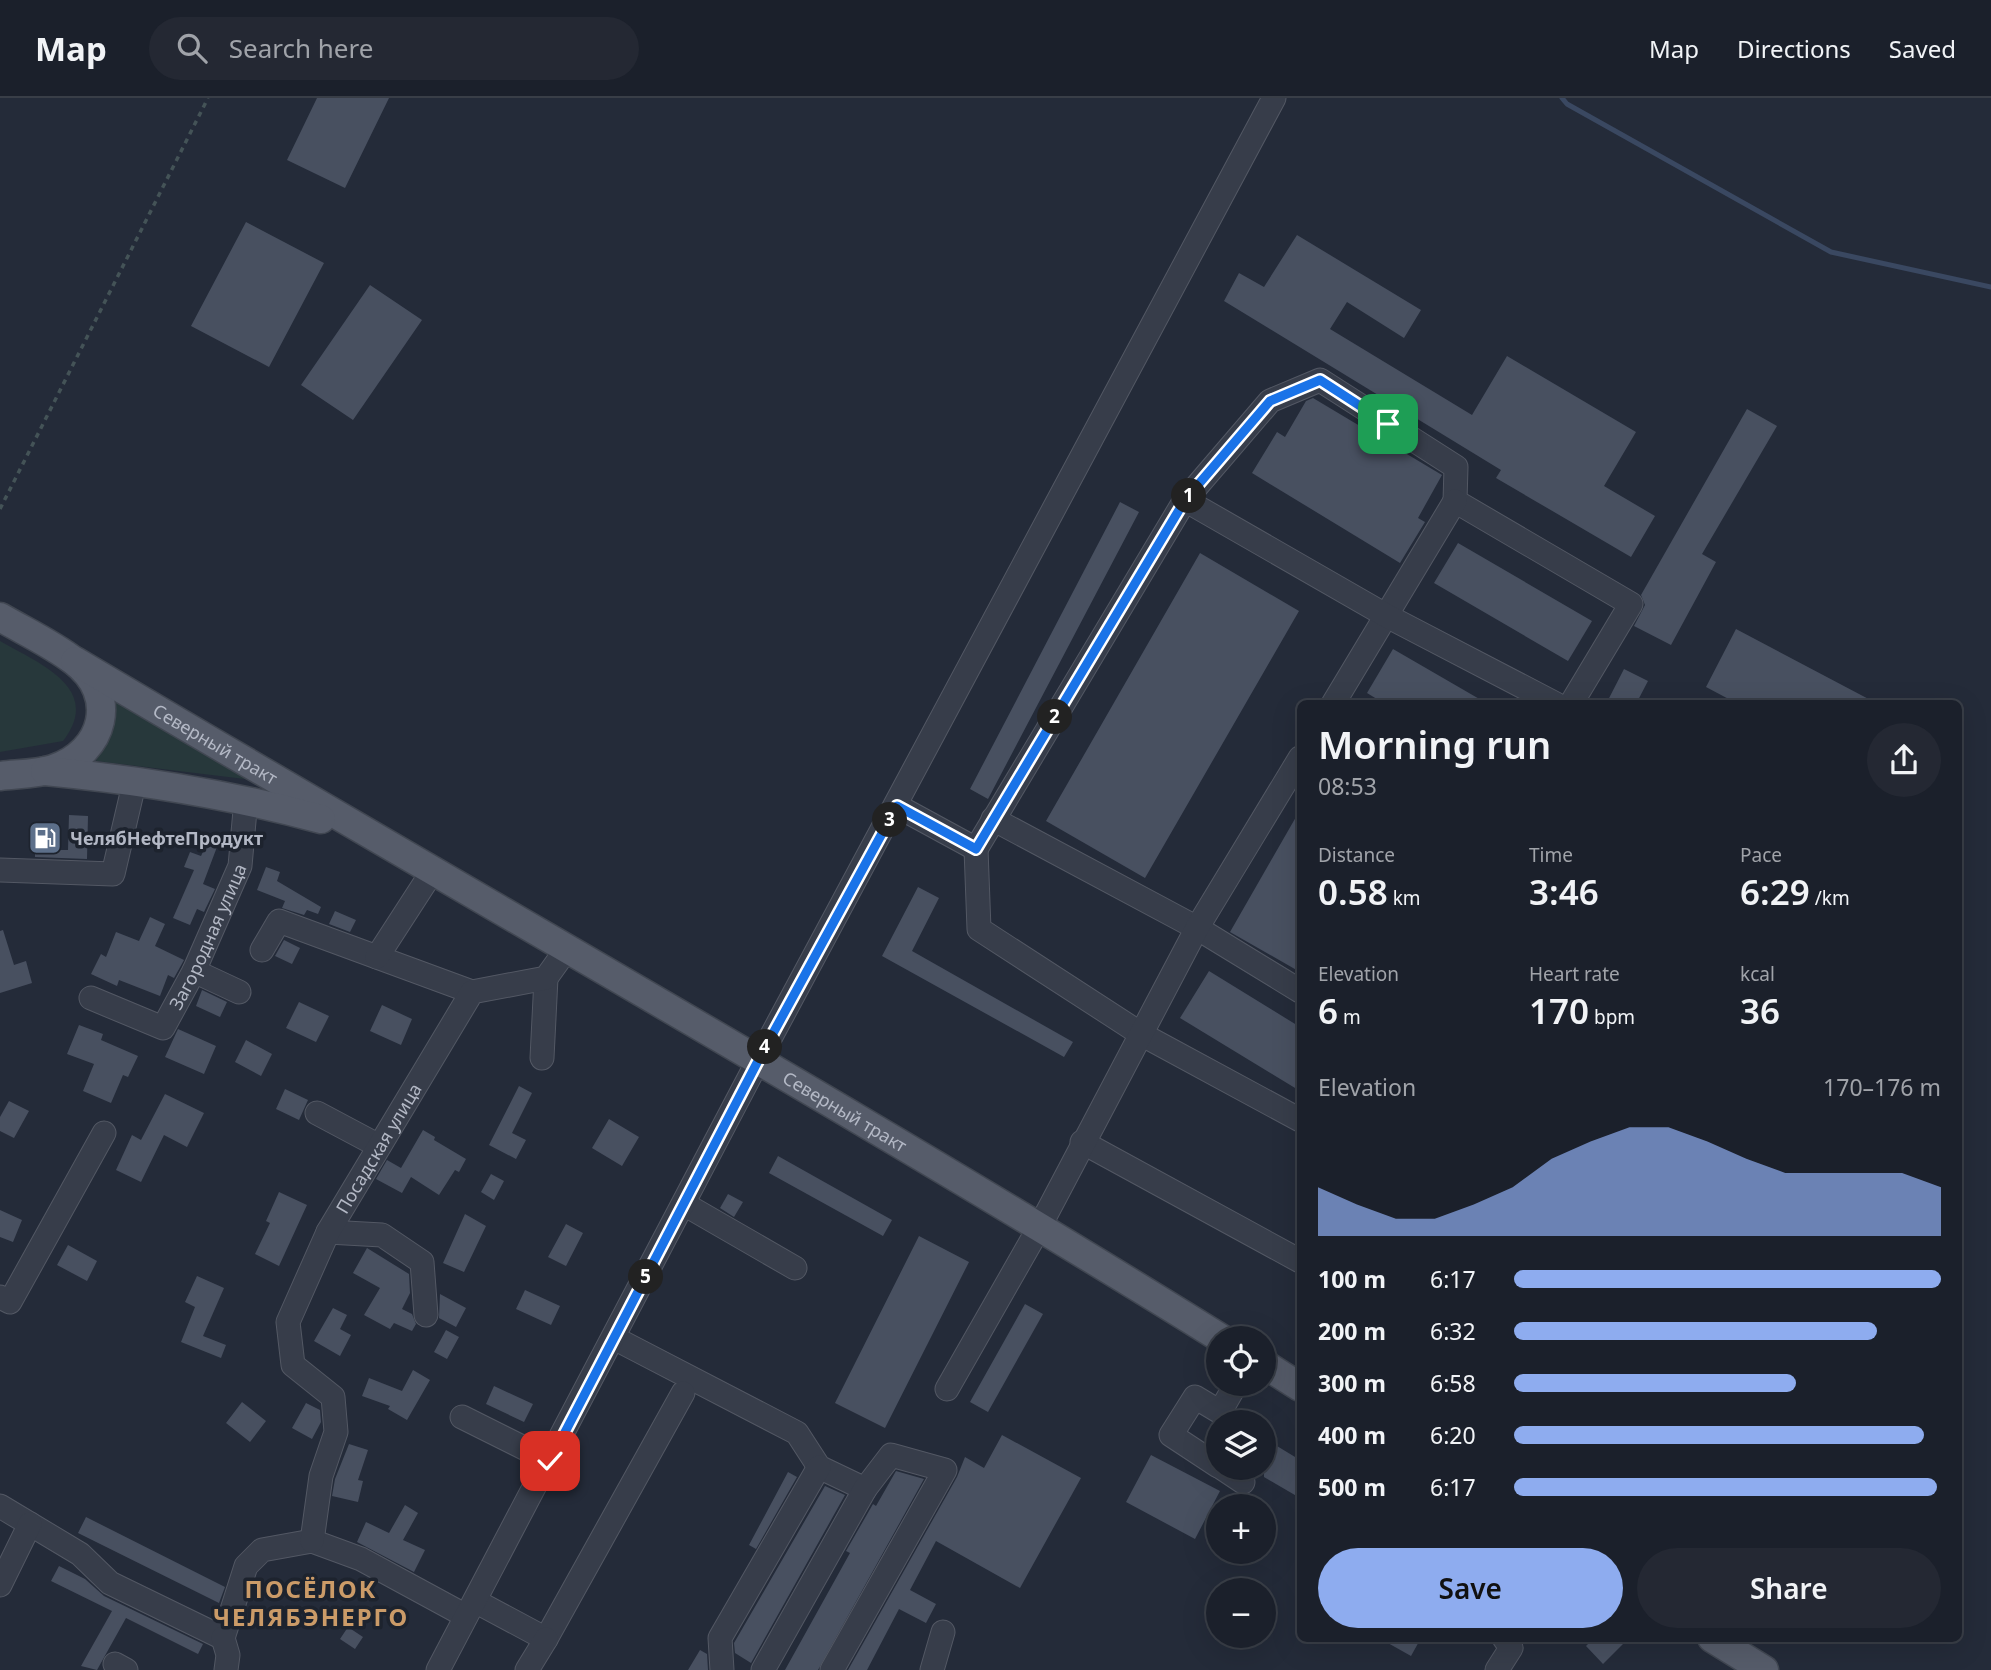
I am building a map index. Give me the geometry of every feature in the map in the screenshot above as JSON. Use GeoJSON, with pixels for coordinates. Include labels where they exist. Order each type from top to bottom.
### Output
{"type":"FeatureCollection","features":[{"type":"Feature","properties":{"kind":"main road","name":"Северный тракт"},"geometry":{"type":"LineString","coordinates":[[0,617],[355,828],[759,1059],[1040,1226],[1206,1329]]}},
{"type":"Feature","properties":{"kind":"main road"},"geometry":{"type":"LineString","coordinates":[[0,776],[45,771],[71,761],[85,751],[100,721],[101,702],[97,686],[75,661]]}},
{"type":"Feature","properties":{"kind":"main road","name":"Северный тракт"},"geometry":{"type":"LineString","coordinates":[[45,771],[135,780],[246,799],[355,828]]}},
{"type":"Feature","properties":{"kind":"main road"},"geometry":{"type":"LineString","coordinates":[[1276,1372],[1297,1385]]}},
{"type":"Feature","properties":{"kind":"main road"},"geometry":{"type":"LineString","coordinates":[[1718,1642],[1764,1670]]}},
{"type":"Feature","properties":{"kind":"street"},"geometry":{"type":"LineString","coordinates":[[438,1670],[759,1059],[897,806],[1274,98]]}},
{"type":"Feature","properties":{"kind":"street"},"geometry":{"type":"LineString","coordinates":[[1297,1118],[1141,1034],[979,929],[976,849],[1185,500],[1270,401],[1320,380],[1456,467],[1455,501],[1336,700]]}},
{"type":"Feature","properties":{"kind":"street"},"geometry":{"type":"LineString","coordinates":[[1185,500],[1387,616],[1548,700]]}},
{"type":"Feature","properties":{"kind":"street"},"geometry":{"type":"LineString","coordinates":[[1455,501],[1631,604],[1573,700]]}},
{"type":"Feature","properties":{"kind":"street"},"geometry":{"type":"LineString","coordinates":[[947,1389],[1040,1226],[1197,928],[1297,763]]}},
{"type":"Feature","properties":{"kind":"street"},"geometry":{"type":"LineString","coordinates":[[0,870],[113,874],[135,780]]}},
{"type":"Feature","properties":{"kind":"street","name":"Загородная улица"},"geometry":{"type":"LineString","coordinates":[[91,998],[163,1028],[194,971],[240,866],[246,799]]}},
{"type":"Feature","properties":{"kind":"street"},"geometry":{"type":"LineString","coordinates":[[897,806],[976,849]]}},
{"type":"Feature","properties":{"kind":"street"},"geometry":{"type":"LineString","coordinates":[[993,819],[1197,928],[1297,989]]}},
{"type":"Feature","properties":{"kind":"street"},"geometry":{"type":"LineString","coordinates":[[377,957],[432,872]]}},
{"type":"Feature","properties":{"kind":"street"},"geometry":{"type":"LineString","coordinates":[[262,950],[279,921],[472,992],[546,978]]}},
{"type":"Feature","properties":{"kind":"street"},"geometry":{"type":"LineString","coordinates":[[542,1058],[546,978],[566,950]]}},
{"type":"Feature","properties":{"kind":"street"},"geometry":{"type":"LineString","coordinates":[[194,971],[239,992]]}},
{"type":"Feature","properties":{"kind":"street","name":"Посадская улица"},"geometry":{"type":"LineString","coordinates":[[312,1541],[321,1476],[336,1432],[333,1398],[293,1365],[288,1322],[328,1232],[472,992]]}},
{"type":"Feature","properties":{"kind":"street"},"geometry":{"type":"LineString","coordinates":[[317,1113],[379,1146]]}},
{"type":"Feature","properties":{"kind":"street"},"geometry":{"type":"LineString","coordinates":[[0,1297],[10,1302],[104,1133]]}},
{"type":"Feature","properties":{"kind":"street"},"geometry":{"type":"LineString","coordinates":[[1082,1142],[1297,1259]]}},
{"type":"Feature","properties":{"kind":"street"},"geometry":{"type":"LineString","coordinates":[[684,1204],[795,1268]]}},
{"type":"Feature","properties":{"kind":"street"},"geometry":{"type":"LineString","coordinates":[[328,1232],[382,1235],[422,1262],[426,1315]]}},
{"type":"Feature","properties":{"kind":"street"},"geometry":{"type":"LineString","coordinates":[[614,1338],[797,1433],[819,1466],[865,1489]]}},
{"type":"Feature","properties":{"kind":"street"},"geometry":{"type":"LineString","coordinates":[[527,1670],[683,1394]]}},
{"type":"Feature","properties":{"kind":"street"},"geometry":{"type":"LineString","coordinates":[[1206,1458],[1171,1435],[1195,1397],[1217,1410]]}},
{"type":"Feature","properties":{"kind":"street"},"geometry":{"type":"LineString","coordinates":[[462,1417],[550,1461]]}},
{"type":"Feature","properties":{"kind":"street"},"geometry":{"type":"LineString","coordinates":[[763,1670],[865,1489],[891,1455],[945,1470],[832,1670]]}},
{"type":"Feature","properties":{"kind":"street"},"geometry":{"type":"LineString","coordinates":[[722,1670],[720,1638],[819,1466]]}},
{"type":"Feature","properties":{"kind":"street"},"geometry":{"type":"LineString","coordinates":[[0,1506],[80,1554],[110,1583],[223,1638]]}},
{"type":"Feature","properties":{"kind":"street"},"geometry":{"type":"LineString","coordinates":[[0,1585],[30,1524]]}},
{"type":"Feature","properties":{"kind":"street"},"geometry":{"type":"LineString","coordinates":[[226,1670],[228,1655],[223,1638],[246,1566],[253,1556],[262,1550],[312,1541],[361,1559],[471,1609],[546,1639]]}},
{"type":"Feature","properties":{"kind":"street"},"geometry":{"type":"LineString","coordinates":[[932,1670],[943,1632]]}},
{"type":"Feature","properties":{"kind":"street"},"geometry":{"type":"LineString","coordinates":[[1497,1670],[1511,1648],[1507,1642]]}},
{"type":"Feature","properties":{"kind":"path"},"geometry":{"type":"LineString","coordinates":[[0,509],[208,98]]}},
{"type":"Feature","properties":{"kind":"shaded area"},"geometry":{"type":"Polygon","coordinates":[[[0,641],[47,668],[61,679],[71,692],[76,706],[74,722],[63,741],[0,752],[0,641]]]}},
{"type":"Feature","properties":{"kind":"shaded area"},"geometry":{"type":"Polygon","coordinates":[[[111,699],[253,780],[96,761],[108,734],[111,699]]]}},
{"type":"Feature","properties":{"kind":"building"},"geometry":{"type":"Polygon","coordinates":[[[317,98],[389,98],[345,188],[287,160],[317,98]]]}},
{"type":"Feature","properties":{"kind":"building"},"geometry":{"type":"Polygon","coordinates":[[[246,222],[324,263],[269,367],[191,326],[246,222]]]}},
{"type":"Feature","properties":{"kind":"building"},"geometry":{"type":"Polygon","coordinates":[[[1297,235],[1421,310],[1404,338],[1347,302],[1330,329],[1472,415],[1507,356],[1636,432],[1604,486],[1655,516],[1631,557],[1496,478],[1501,470],[1224,301],[1239,273],[1264,287],[1297,235]]]}},
{"type":"Feature","properties":{"kind":"building"},"geometry":{"type":"Polygon","coordinates":[[[370,285],[422,320],[353,420],[301,385],[370,285]]]}},
{"type":"Feature","properties":{"kind":"building"},"geometry":{"type":"Polygon","coordinates":[[[1313,398],[1442,475],[1418,518],[1425,522],[1400,563],[1252,473],[1277,432],[1285,437],[1306,401],[1313,398]]]}},
{"type":"Feature","properties":{"kind":"building"},"geometry":{"type":"Polygon","coordinates":[[[1747,409],[1777,426],[1702,554],[1716,562],[1671,645],[1634,626],[1645,605],[1641,595],[1747,409]]]}},
{"type":"Feature","properties":{"kind":"building"},"geometry":{"type":"Polygon","coordinates":[[[1120,502],[1139,512],[988,799],[970,789],[1120,502]]]}},
{"type":"Feature","properties":{"kind":"building"},"geometry":{"type":"Polygon","coordinates":[[[1458,543],[1592,621],[1568,661],[1434,583],[1458,543]]]}},
{"type":"Feature","properties":{"kind":"building"},"geometry":{"type":"Polygon","coordinates":[[[1200,553],[1299,611],[1145,878],[1046,821],[1200,553]]]}},
{"type":"Feature","properties":{"kind":"building"},"geometry":{"type":"Polygon","coordinates":[[[1736,629],[1870,700],[1730,700],[1706,687],[1736,629]]]}},
{"type":"Feature","properties":{"kind":"building"},"geometry":{"type":"Polygon","coordinates":[[[1393,649],[1481,700],[1378,700],[1367,693],[1393,649]]]}},
{"type":"Feature","properties":{"kind":"building"},"geometry":{"type":"Polygon","coordinates":[[[1624,669],[1648,681],[1638,700],[1608,700],[1624,669]]]}},
{"type":"Feature","properties":{"kind":"building"},"geometry":{"type":"Polygon","coordinates":[[[69,815],[88,816],[87,859],[35,857],[35,850],[68,850],[69,815]]]}},
{"type":"Feature","properties":{"kind":"building"},"geometry":{"type":"Polygon","coordinates":[[[1297,815],[1297,970],[1230,932],[1297,815]]]}},
{"type":"Feature","properties":{"kind":"building"},"geometry":{"type":"Polygon","coordinates":[[[211,835],[220,839],[203,884],[215,889],[204,912],[197,909],[190,925],[173,918],[194,870],[184,867],[190,852],[201,856],[211,835]]]}},
{"type":"Feature","properties":{"kind":"building"},"geometry":{"type":"Polygon","coordinates":[[[266,867],[280,872],[277,881],[321,907],[318,914],[307,910],[304,915],[282,908],[285,901],[257,890],[266,867]]]}},
{"type":"Feature","properties":{"kind":"building"},"geometry":{"type":"Polygon","coordinates":[[[918,887],[939,898],[912,951],[1073,1042],[1064,1057],[882,956],[918,887]]]}},
{"type":"Feature","properties":{"kind":"building"},"geometry":{"type":"Polygon","coordinates":[[[335,911],[356,920],[350,932],[329,924],[335,911]]]}},
{"type":"Feature","properties":{"kind":"building"},"geometry":{"type":"Polygon","coordinates":[[[150,917],[165,924],[155,946],[184,960],[174,978],[168,975],[160,996],[119,980],[117,986],[91,974],[101,954],[106,957],[116,932],[139,941],[150,917]]]}},
{"type":"Feature","properties":{"kind":"building"},"geometry":{"type":"Polygon","coordinates":[[[3,930],[14,965],[26,961],[32,983],[0,993],[0,931],[3,930]]]}},
{"type":"Feature","properties":{"kind":"building"},"geometry":{"type":"Polygon","coordinates":[[[284,940],[300,948],[292,964],[275,956],[284,940]]]}},
{"type":"Feature","properties":{"kind":"building"},"geometry":{"type":"Polygon","coordinates":[[[1209,971],[1297,1025],[1297,1089],[1180,1018],[1209,971]]]}},
{"type":"Feature","properties":{"kind":"building"},"geometry":{"type":"Polygon","coordinates":[[[202,990],[227,1002],[220,1017],[196,1006],[202,990]]]}},
{"type":"Feature","properties":{"kind":"building"},"geometry":{"type":"Polygon","coordinates":[[[299,1002],[329,1016],[316,1042],[286,1028],[299,1002]]]}},
{"type":"Feature","properties":{"kind":"building"},"geometry":{"type":"Polygon","coordinates":[[[382,1005],[412,1019],[401,1045],[370,1031],[382,1005]]]}},
{"type":"Feature","properties":{"kind":"building"},"geometry":{"type":"Polygon","coordinates":[[[79,1025],[103,1034],[101,1040],[138,1056],[128,1077],[123,1075],[111,1103],[83,1091],[94,1064],[67,1054],[79,1025]]]}},
{"type":"Feature","properties":{"kind":"building"},"geometry":{"type":"Polygon","coordinates":[[[178,1029],[216,1046],[204,1074],[165,1057],[178,1029]]]}},
{"type":"Feature","properties":{"kind":"building"},"geometry":{"type":"Polygon","coordinates":[[[246,1040],[272,1054],[261,1076],[235,1062],[246,1040]]]}},
{"type":"Feature","properties":{"kind":"building"},"geometry":{"type":"Polygon","coordinates":[[[519,1086],[532,1093],[512,1133],[526,1140],[516,1159],[489,1145],[519,1086]]]}},
{"type":"Feature","properties":{"kind":"building"},"geometry":{"type":"Polygon","coordinates":[[[285,1089],[308,1100],[299,1120],[276,1109],[285,1089]]]}},
{"type":"Feature","properties":{"kind":"building"},"geometry":{"type":"Polygon","coordinates":[[[165,1094],[204,1113],[187,1147],[164,1135],[141,1182],[116,1170],[132,1135],[141,1140],[165,1094]]]}},
{"type":"Feature","properties":{"kind":"building"},"geometry":{"type":"Polygon","coordinates":[[[9,1101],[29,1111],[14,1138],[0,1131],[0,1117],[9,1101]]]}},
{"type":"Feature","properties":{"kind":"building"},"geometry":{"type":"Polygon","coordinates":[[[609,1119],[639,1137],[622,1166],[592,1148],[609,1119]]]}},
{"type":"Feature","properties":{"kind":"building"},"geometry":{"type":"Polygon","coordinates":[[[423,1130],[435,1137],[434,1140],[466,1159],[459,1172],[455,1170],[439,1195],[411,1177],[402,1193],[376,1179],[387,1160],[401,1168],[423,1130]]]}},
{"type":"Feature","properties":{"kind":"building"},"geometry":{"type":"Polygon","coordinates":[[[778,1156],[892,1220],[883,1236],[769,1173],[778,1156]]]}},
{"type":"Feature","properties":{"kind":"building"},"geometry":{"type":"Polygon","coordinates":[[[491,1174],[504,1181],[494,1200],[481,1192],[491,1174]]]}},
{"type":"Feature","properties":{"kind":"building"},"geometry":{"type":"Polygon","coordinates":[[[279,1192],[307,1205],[279,1266],[255,1254],[270,1223],[266,1221],[279,1192]]]}},
{"type":"Feature","properties":{"kind":"building"},"geometry":{"type":"Polygon","coordinates":[[[728,1194],[743,1202],[734,1217],[720,1208],[728,1194]]]}},
{"type":"Feature","properties":{"kind":"building"},"geometry":{"type":"Polygon","coordinates":[[[0,1210],[22,1220],[13,1242],[0,1237],[0,1210]]]}},
{"type":"Feature","properties":{"kind":"building"},"geometry":{"type":"Polygon","coordinates":[[[465,1214],[486,1226],[464,1272],[443,1263],[465,1214]]]}},
{"type":"Feature","properties":{"kind":"building"},"geometry":{"type":"Polygon","coordinates":[[[566,1224],[583,1233],[566,1266],[548,1257],[566,1224]]]}},
{"type":"Feature","properties":{"kind":"building"},"geometry":{"type":"Polygon","coordinates":[[[919,1236],[969,1262],[885,1428],[835,1403],[919,1236]]]}},
{"type":"Feature","properties":{"kind":"building"},"geometry":{"type":"Polygon","coordinates":[[[68,1245],[97,1261],[87,1281],[57,1265],[68,1245]]]}},
{"type":"Feature","properties":{"kind":"building"},"geometry":{"type":"Polygon","coordinates":[[[367,1248],[409,1274],[410,1293],[402,1309],[412,1314],[416,1324],[412,1331],[394,1323],[390,1329],[364,1315],[380,1288],[353,1273],[367,1248]]]}},
{"type":"Feature","properties":{"kind":"building"},"geometry":{"type":"Polygon","coordinates":[[[197,1276],[224,1288],[203,1336],[226,1345],[221,1358],[181,1342],[195,1307],[185,1302],[197,1276]]]}},
{"type":"Feature","properties":{"kind":"building"},"geometry":{"type":"Polygon","coordinates":[[[525,1290],[560,1306],[551,1325],[516,1309],[525,1290]]]}},
{"type":"Feature","properties":{"kind":"building"},"geometry":{"type":"Polygon","coordinates":[[[440,1294],[466,1308],[456,1327],[439,1318],[440,1294]]]}},
{"type":"Feature","properties":{"kind":"building"},"geometry":{"type":"Polygon","coordinates":[[[1025,1304],[1043,1314],[988,1412],[970,1402],[1025,1304]]]}},
{"type":"Feature","properties":{"kind":"building"},"geometry":{"type":"Polygon","coordinates":[[[333,1308],[347,1315],[340,1329],[351,1335],[340,1356],[314,1341],[333,1308]]]}},
{"type":"Feature","properties":{"kind":"building"},"geometry":{"type":"Polygon","coordinates":[[[446,1330],[459,1337],[447,1359],[434,1352],[446,1330]]]}},
{"type":"Feature","properties":{"kind":"building"},"geometry":{"type":"Polygon","coordinates":[[[413,1370],[430,1380],[407,1420],[388,1409],[390,1406],[362,1396],[369,1378],[402,1391],[413,1370]]]}},
{"type":"Feature","properties":{"kind":"building"},"geometry":{"type":"Polygon","coordinates":[[[494,1386],[533,1404],[524,1422],[486,1404],[494,1386]]]}},
{"type":"Feature","properties":{"kind":"building"},"geometry":{"type":"Polygon","coordinates":[[[242,1402],[266,1421],[250,1442],[226,1423],[242,1402]]]}},
{"type":"Feature","properties":{"kind":"building"},"geometry":{"type":"Polygon","coordinates":[[[306,1403],[320,1410],[321,1422],[312,1439],[292,1428],[306,1403]]]}},
{"type":"Feature","properties":{"kind":"building"},"geometry":{"type":"Polygon","coordinates":[[[1002,1435],[1081,1478],[1020,1588],[936,1541],[910,1590],[936,1604],[926,1623],[899,1609],[867,1670],[848,1670],[957,1477],[965,1457],[984,1468],[1002,1435]]]}},
{"type":"Feature","properties":{"kind":"building"},"geometry":{"type":"Polygon","coordinates":[[[349,1444],[368,1450],[358,1480],[363,1481],[358,1502],[332,1496],[335,1479],[349,1444]]]}},
{"type":"Feature","properties":{"kind":"building"},"geometry":{"type":"Polygon","coordinates":[[[1276,1445],[1297,1458],[1297,1496],[1269,1480],[1276,1480],[1276,1445]]]}},
{"type":"Feature","properties":{"kind":"building"},"geometry":{"type":"Polygon","coordinates":[[[1151,1455],[1220,1491],[1218,1494],[1206,1494],[1206,1518],[1195,1539],[1126,1502],[1151,1455]]]}},
{"type":"Feature","properties":{"kind":"building"},"geometry":{"type":"Polygon","coordinates":[[[896,1471],[924,1479],[818,1670],[785,1670],[850,1553],[846,1551],[896,1471]]]}},
{"type":"Feature","properties":{"kind":"building"},"geometry":{"type":"Polygon","coordinates":[[[788,1472],[797,1477],[756,1549],[749,1545],[788,1472]]]}},
{"type":"Feature","properties":{"kind":"building"},"geometry":{"type":"Polygon","coordinates":[[[825,1486],[845,1495],[751,1663],[735,1653],[734,1643],[825,1486]]]}},
{"type":"Feature","properties":{"kind":"building"},"geometry":{"type":"Polygon","coordinates":[[[405,1505],[418,1513],[403,1540],[425,1550],[414,1572],[357,1542],[366,1522],[389,1533],[405,1505]]]}},
{"type":"Feature","properties":{"kind":"building"},"geometry":{"type":"Polygon","coordinates":[[[86,1517],[225,1587],[219,1603],[78,1533],[86,1517]]]}},
{"type":"Feature","properties":{"kind":"building"},"geometry":{"type":"Polygon","coordinates":[[[59,1566],[85,1579],[104,1596],[203,1644],[198,1654],[126,1618],[97,1670],[81,1666],[112,1611],[51,1581],[59,1566]]]}},
{"type":"Feature","properties":{"kind":"building"},"geometry":{"type":"Polygon","coordinates":[[[348,1627],[363,1637],[355,1649],[340,1639],[348,1627]]]}},
{"type":"Feature","properties":{"kind":"building"},"geometry":{"type":"Polygon","coordinates":[[[1386,1642],[1419,1642],[1411,1656],[1386,1642]]]}},
{"type":"Feature","properties":{"kind":"building"},"geometry":{"type":"Polygon","coordinates":[[[1590,1642],[1625,1642],[1603,1664],[1586,1646],[1590,1642]]]}},
{"type":"Feature","properties":{"kind":"building"},"geometry":{"type":"Polygon","coordinates":[[[700,1650],[707,1654],[708,1670],[688,1670],[700,1650]]]}},
{"type":"Feature","properties":{"kind":"waterway"},"geometry":{"type":"LineString","coordinates":[[1562,98],[1567,104],[1831,252],[1991,287]]}},
{"type":"Feature","properties":{"kind":"place","name":"ЧелябНефтеПродукт"},"geometry":{"type":"Point","coordinates":[45,838]}},
{"type":"Feature","properties":{"kind":"district","name":"ПОСЁЛОК ЧЕЛЯБЭНЕРГО"},"geometry":{"type":"Point","coordinates":[311,1602]}},
{"type":"Feature","properties":{"kind":"route"},"geometry":{"type":"LineString","coordinates":[[550,1461],[759,1059],[897,806],[976,849],[1185,500],[1270,401],[1320,380],[1388,424]]}}]}
